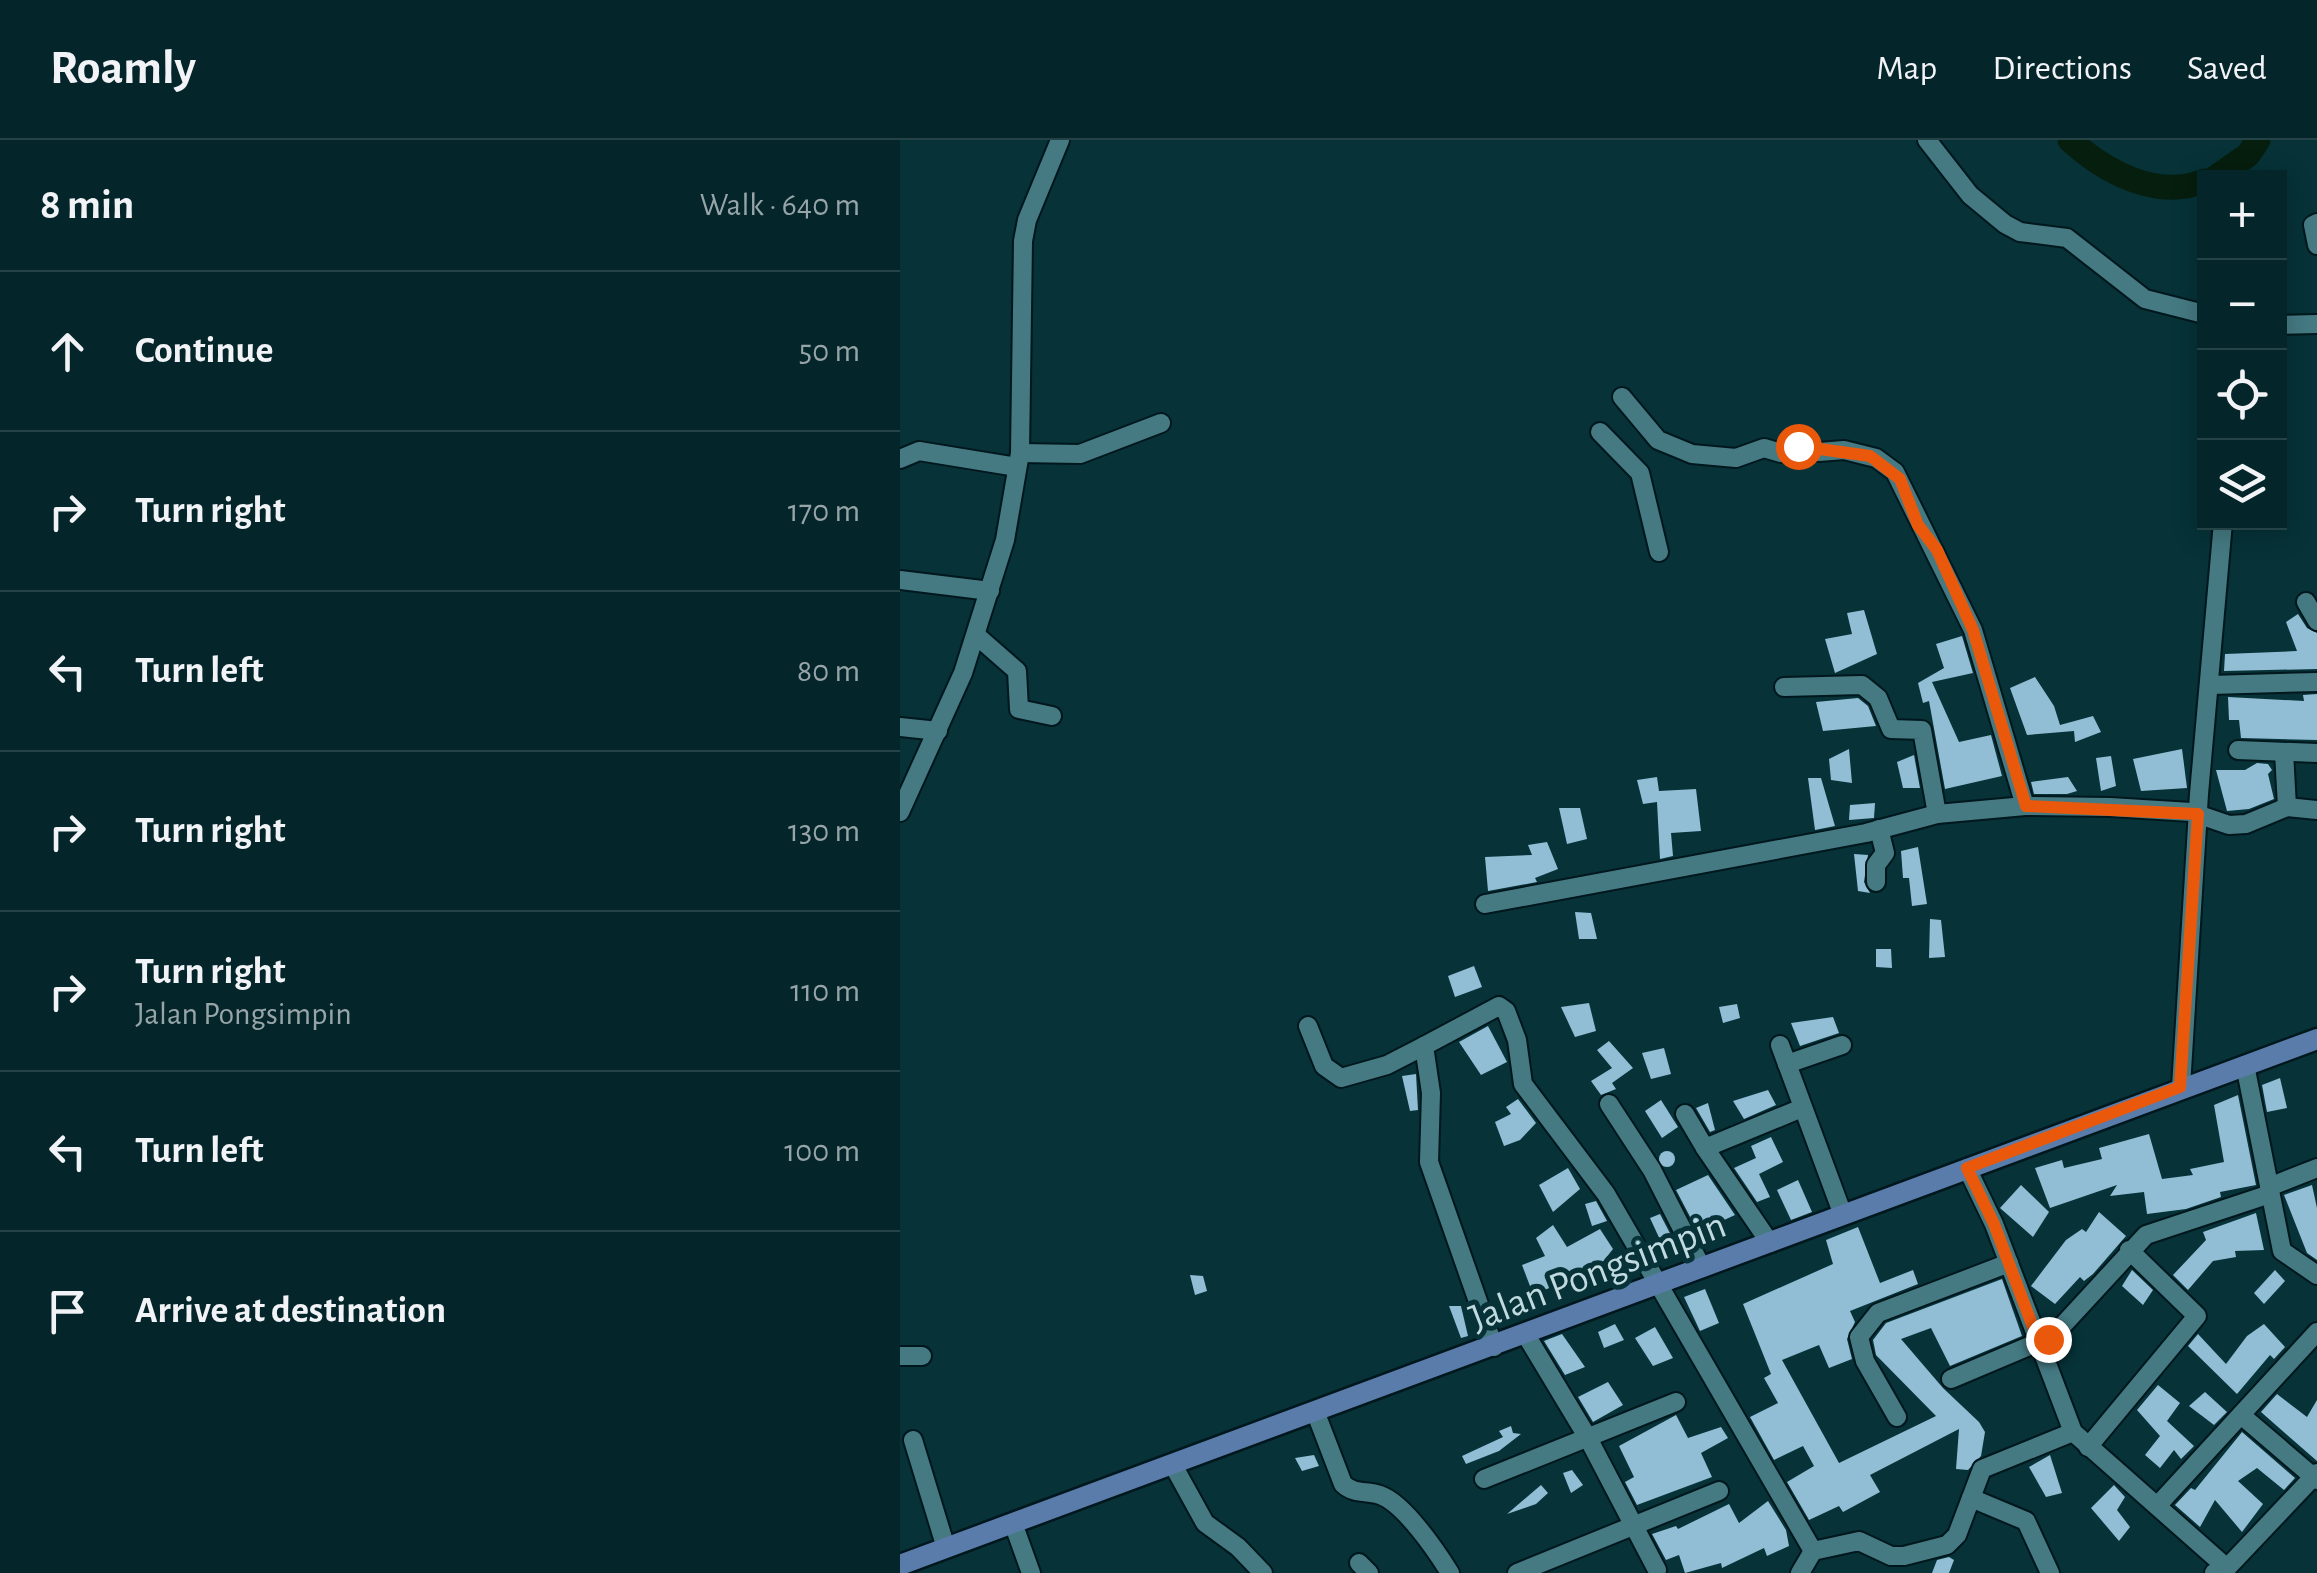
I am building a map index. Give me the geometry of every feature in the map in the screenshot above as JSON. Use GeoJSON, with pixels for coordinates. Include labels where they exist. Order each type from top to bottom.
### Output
{"type":"FeatureCollection","features":[{"type":"Feature","properties":{"kind":"main road","name":"Jalan Pongsimpin"},"geometry":{"type":"LineString","coordinates":[[900,1565],[2317,1038]]}},
{"type":"Feature","properties":{"kind":"street"},"geometry":{"type":"LineString","coordinates":[[900,812],[977,636],[1006,540],[1018,460],[1023,241],[1027,220],[1060,140]]}},
{"type":"Feature","properties":{"kind":"street"},"geometry":{"type":"LineString","coordinates":[[1927,140],[1970,195],[2005,224],[2020,232],[2066,238],[2145,298],[2197,312]]}},
{"type":"Feature","properties":{"kind":"street"},"geometry":{"type":"LineString","coordinates":[[2317,222],[2313,225],[2317,245]]}},
{"type":"Feature","properties":{"kind":"street"},"geometry":{"type":"LineString","coordinates":[[2287,325],[2317,324]]}},
{"type":"Feature","properties":{"kind":"street"},"geometry":{"type":"LineString","coordinates":[[1622,396],[1667,446],[1692,454],[1736,458],[1760,449],[1782,453],[1798,446],[1820,452],[1844,450],[1870,456],[1895,472],[1973,630],[2026,806]]}},
{"type":"Feature","properties":{"kind":"street"},"geometry":{"type":"LineString","coordinates":[[900,458],[919,451],[1018,460],[1080,454],[1161,424]]}},
{"type":"Feature","properties":{"kind":"street"},"geometry":{"type":"LineString","coordinates":[[1623,454],[1648,429]]}},
{"type":"Feature","properties":{"kind":"street"},"geometry":{"type":"LineString","coordinates":[[1600,432],[1640,472],[1659,552]]}},
{"type":"Feature","properties":{"kind":"street"},"geometry":{"type":"LineString","coordinates":[[2180,1087],[2222,530]]}},
{"type":"Feature","properties":{"kind":"street"},"geometry":{"type":"LineString","coordinates":[[900,580],[990,591]]}},
{"type":"Feature","properties":{"kind":"street"},"geometry":{"type":"LineString","coordinates":[[2306,602],[2317,621]]}},
{"type":"Feature","properties":{"kind":"street"},"geometry":{"type":"LineString","coordinates":[[977,636],[1019,674],[1019,709],[1052,716]]}},
{"type":"Feature","properties":{"kind":"street"},"geometry":{"type":"LineString","coordinates":[[2210,685],[2317,682]]}},
{"type":"Feature","properties":{"kind":"street"},"geometry":{"type":"LineString","coordinates":[[1784,687],[1862,686],[1878,698],[1892,729],[1922,730],[1937,814]]}},
{"type":"Feature","properties":{"kind":"street"},"geometry":{"type":"LineString","coordinates":[[900,727],[938,732]]}},
{"type":"Feature","properties":{"kind":"street"},"geometry":{"type":"LineString","coordinates":[[2238,750],[2317,753]]}},
{"type":"Feature","properties":{"kind":"street"},"geometry":{"type":"LineString","coordinates":[[2284,752],[2287,807]]}},
{"type":"Feature","properties":{"kind":"street"},"geometry":{"type":"LineString","coordinates":[[1485,904],[1879,829],[1937,814],[2026,806],[2198,814],[2240,825],[2287,807],[2317,810]]}},
{"type":"Feature","properties":{"kind":"street"},"geometry":{"type":"LineString","coordinates":[[1876,882],[1876,864],[1884,853],[1879,829]]}},
{"type":"Feature","properties":{"kind":"street"},"geometry":{"type":"LineString","coordinates":[[1308,1026],[1324,1066],[1341,1078],[1386,1065],[1491,1008],[1506,1011],[1517,1040],[1523,1084],[1606,1194],[1812,1551]]}},
{"type":"Feature","properties":{"kind":"street"},"geometry":{"type":"LineString","coordinates":[[1780,1045],[1843,1215]]}},
{"type":"Feature","properties":{"kind":"street"},"geometry":{"type":"LineString","coordinates":[[1424,1046],[1432,1093],[1428,1162],[1494,1346]]}},
{"type":"Feature","properties":{"kind":"street"},"geometry":{"type":"LineString","coordinates":[[1786,1064],[1842,1046]]}},
{"type":"Feature","properties":{"kind":"street"},"geometry":{"type":"LineString","coordinates":[[2246,1065],[2282,1253],[2317,1274]]}},
{"type":"Feature","properties":{"kind":"street"},"geometry":{"type":"LineString","coordinates":[[1609,1104],[1652,1170],[1702,1268]]}},
{"type":"Feature","properties":{"kind":"street"},"geometry":{"type":"LineString","coordinates":[[1705,1148],[1802,1108]]}},
{"type":"Feature","properties":{"kind":"street"},"geometry":{"type":"LineString","coordinates":[[1685,1114],[1770,1242]]}},
{"type":"Feature","properties":{"kind":"street"},"geometry":{"type":"LineString","coordinates":[[1967,1168],[2009,1263],[2072,1432],[2157,1506],[2220,1570],[2316,1477],[2240,1414]]}},
{"type":"Feature","properties":{"kind":"street"},"geometry":{"type":"LineString","coordinates":[[1950,1379],[2054,1336],[2128,1250],[2158,1229],[2270,1190],[2317,1168]]}},
{"type":"Feature","properties":{"kind":"street"},"geometry":{"type":"LineString","coordinates":[[2088,1447],[2196,1316],[2128,1250]]}},
{"type":"Feature","properties":{"kind":"street"},"geometry":{"type":"LineString","coordinates":[[1898,1417],[1864,1361],[1859,1337],[1878,1313],[2009,1263]]}},
{"type":"Feature","properties":{"kind":"street"},"geometry":{"type":"LineString","coordinates":[[2157,1506],[2317,1332]]}},
{"type":"Feature","properties":{"kind":"street"},"geometry":{"type":"LineString","coordinates":[[1526,1335],[1588,1438],[1656,1570]]}},
{"type":"Feature","properties":{"kind":"street"},"geometry":{"type":"LineString","coordinates":[[900,1356],[922,1356]]}},
{"type":"Feature","properties":{"kind":"street"},"geometry":{"type":"LineString","coordinates":[[1484,1479],[1676,1402]]}},
{"type":"Feature","properties":{"kind":"street"},"geometry":{"type":"LineString","coordinates":[[1315,1411],[1343,1484],[1352,1492],[1388,1499],[1430,1542],[1450,1573]]}},
{"type":"Feature","properties":{"kind":"street"},"geometry":{"type":"LineString","coordinates":[[1800,1573],[1812,1551],[1856,1541],[1894,1557],[1934,1550],[1954,1540],[1986,1466],[2072,1432]]}},
{"type":"Feature","properties":{"kind":"street"},"geometry":{"type":"LineString","coordinates":[[913,1440],[946,1548]]}},
{"type":"Feature","properties":{"kind":"street"},"geometry":{"type":"LineString","coordinates":[[1174,1464],[1205,1523],[1264,1573]]}},
{"type":"Feature","properties":{"kind":"street"},"geometry":{"type":"LineString","coordinates":[[1517,1573],[1719,1491]]}},
{"type":"Feature","properties":{"kind":"street"},"geometry":{"type":"LineString","coordinates":[[1970,1498],[2026,1521],[2050,1573]]}},
{"type":"Feature","properties":{"kind":"street"},"geometry":{"type":"LineString","coordinates":[[1013,1523],[1031,1573]]}},
{"type":"Feature","properties":{"kind":"building"},"geometry":{"type":"Polygon","coordinates":[[[1864,610],[1877,654],[1835,673],[1825,639],[1852,634],[1847,613],[1864,610]]]}},
{"type":"Feature","properties":{"kind":"building"},"geometry":{"type":"Polygon","coordinates":[[[2298,614],[2307,628],[2317,633],[2317,669],[2224,671],[2225,654],[2297,651],[2286,622],[2298,614]]]}},
{"type":"Feature","properties":{"kind":"building"},"geometry":{"type":"Polygon","coordinates":[[[1962,636],[1973,673],[1932,682],[1959,742],[1991,735],[2002,776],[1945,789],[1929,701],[1923,703],[1918,683],[1944,668],[1936,644],[1962,636]]]}},
{"type":"Feature","properties":{"kind":"building"},"geometry":{"type":"Polygon","coordinates":[[[2035,677],[2054,706],[2060,725],[2093,716],[2101,732],[2075,742],[2074,731],[2027,735],[2010,688],[2035,677]]]}},
{"type":"Feature","properties":{"kind":"building"},"geometry":{"type":"Polygon","coordinates":[[[2317,694],[2317,740],[2241,738],[2239,720],[2229,720],[2228,697],[2304,701],[2303,695],[2317,694]]]}},
{"type":"Feature","properties":{"kind":"building"},"geometry":{"type":"Polygon","coordinates":[[[1858,698],[1868,706],[1876,726],[1823,731],[1816,702],[1858,698]]]}},
{"type":"Feature","properties":{"kind":"building"},"geometry":{"type":"Polygon","coordinates":[[[1849,749],[1852,783],[1831,780],[1829,759],[1849,749]]]}},
{"type":"Feature","properties":{"kind":"building"},"geometry":{"type":"Polygon","coordinates":[[[2182,749],[2187,788],[2141,791],[2133,759],[2182,749]]]}},
{"type":"Feature","properties":{"kind":"building"},"geometry":{"type":"Polygon","coordinates":[[[1914,755],[1920,788],[1903,788],[1897,762],[1914,755]]]}},
{"type":"Feature","properties":{"kind":"building"},"geometry":{"type":"Polygon","coordinates":[[[2111,756],[2116,786],[2101,791],[2096,758],[2111,756]]]}},
{"type":"Feature","properties":{"kind":"building"},"geometry":{"type":"Polygon","coordinates":[[[2257,763],[2268,764],[2272,770],[2268,774],[2274,799],[2249,809],[2227,811],[2216,770],[2245,770],[2257,763]]]}},
{"type":"Feature","properties":{"kind":"building"},"geometry":{"type":"Polygon","coordinates":[[[1657,777],[1659,791],[1696,789],[1701,831],[1671,833],[1673,856],[1660,859],[1657,802],[1643,804],[1637,780],[1657,777]]]}},
{"type":"Feature","properties":{"kind":"building"},"geometry":{"type":"Polygon","coordinates":[[[2068,777],[2077,791],[2034,794],[2031,782],[2068,777]]]}},
{"type":"Feature","properties":{"kind":"building"},"geometry":{"type":"Polygon","coordinates":[[[1808,778],[1821,778],[1835,826],[1815,830],[1808,778]]]}},
{"type":"Feature","properties":{"kind":"building"},"geometry":{"type":"Polygon","coordinates":[[[1875,803],[1874,818],[1849,820],[1850,805],[1875,803]]]}},
{"type":"Feature","properties":{"kind":"building"},"geometry":{"type":"Polygon","coordinates":[[[1559,808],[1580,808],[1587,839],[1567,844],[1559,808]]]}},
{"type":"Feature","properties":{"kind":"building"},"geometry":{"type":"Polygon","coordinates":[[[1547,842],[1558,869],[1535,878],[1537,882],[1488,891],[1485,857],[1532,855],[1528,845],[1547,842]]]}},
{"type":"Feature","properties":{"kind":"building"},"geometry":{"type":"Polygon","coordinates":[[[1918,847],[1927,904],[1912,906],[1909,878],[1903,878],[1901,851],[1918,847]]]}},
{"type":"Feature","properties":{"kind":"building"},"geometry":{"type":"Polygon","coordinates":[[[1854,854],[1868,855],[1864,882],[1870,893],[1858,891],[1854,854]]]}},
{"type":"Feature","properties":{"kind":"building"},"geometry":{"type":"Polygon","coordinates":[[[1575,912],[1591,913],[1597,939],[1579,939],[1575,912]]]}},
{"type":"Feature","properties":{"kind":"building"},"geometry":{"type":"Polygon","coordinates":[[[1930,919],[1941,920],[1945,957],[1929,958],[1930,919]]]}},
{"type":"Feature","properties":{"kind":"building"},"geometry":{"type":"Polygon","coordinates":[[[1876,949],[1891,949],[1892,968],[1876,967],[1876,949]]]}},
{"type":"Feature","properties":{"kind":"building"},"geometry":{"type":"Polygon","coordinates":[[[1474,966],[1482,987],[1455,997],[1448,976],[1474,966]]]}},
{"type":"Feature","properties":{"kind":"building"},"geometry":{"type":"Polygon","coordinates":[[[1589,1003],[1596,1031],[1575,1037],[1561,1007],[1589,1003]]]}},
{"type":"Feature","properties":{"kind":"building"},"geometry":{"type":"Polygon","coordinates":[[[1737,1004],[1740,1018],[1723,1023],[1719,1007],[1737,1004]]]}},
{"type":"Feature","properties":{"kind":"building"},"geometry":{"type":"Polygon","coordinates":[[[1833,1017],[1839,1033],[1800,1046],[1791,1023],[1833,1017]]]}},
{"type":"Feature","properties":{"kind":"building"},"geometry":{"type":"Polygon","coordinates":[[[1488,1026],[1507,1062],[1481,1075],[1459,1042],[1488,1026]]]}},
{"type":"Feature","properties":{"kind":"building"},"geometry":{"type":"Polygon","coordinates":[[[1609,1041],[1633,1068],[1612,1083],[1616,1089],[1601,1095],[1591,1081],[1612,1068],[1597,1050],[1609,1041]]]}},
{"type":"Feature","properties":{"kind":"building"},"geometry":{"type":"Polygon","coordinates":[[[1664,1048],[1671,1074],[1651,1079],[1642,1053],[1664,1048]]]}},
{"type":"Feature","properties":{"kind":"building"},"geometry":{"type":"Polygon","coordinates":[[[1416,1074],[1418,1110],[1410,1111],[1402,1076],[1416,1074]]]}},
{"type":"Feature","properties":{"kind":"building"},"geometry":{"type":"Polygon","coordinates":[[[2280,1078],[2287,1108],[2267,1112],[2262,1085],[2280,1078]]]}},
{"type":"Feature","properties":{"kind":"building"},"geometry":{"type":"Polygon","coordinates":[[[1768,1090],[1776,1105],[1744,1119],[1733,1101],[1768,1090]]]}},
{"type":"Feature","properties":{"kind":"building"},"geometry":{"type":"Polygon","coordinates":[[[2238,1095],[2256,1185],[2220,1192],[2221,1197],[2186,1209],[2147,1214],[2144,1192],[2110,1196],[2117,1185],[2050,1208],[2035,1168],[2062,1160],[2064,1168],[2102,1159],[2099,1148],[2149,1134],[2162,1179],[2193,1175],[2190,1169],[2224,1162],[2214,1105],[2238,1095]]]}},
{"type":"Feature","properties":{"kind":"building"},"geometry":{"type":"Polygon","coordinates":[[[1518,1099],[1536,1123],[1520,1140],[1504,1146],[1495,1122],[1511,1114],[1506,1107],[1518,1099]]]}},
{"type":"Feature","properties":{"kind":"building"},"geometry":{"type":"Polygon","coordinates":[[[1661,1100],[1678,1127],[1662,1138],[1645,1111],[1661,1100]]]}},
{"type":"Feature","properties":{"kind":"building"},"geometry":{"type":"Polygon","coordinates":[[[1708,1103],[1715,1130],[1710,1132],[1696,1108],[1708,1103]]]}},
{"type":"Feature","properties":{"kind":"building"},"geometry":{"type":"Polygon","coordinates":[[[1771,1137],[1783,1162],[1759,1174],[1770,1197],[1757,1202],[1734,1168],[1756,1158],[1751,1146],[1771,1137]]]}},
{"type":"Feature","properties":{"kind":"building"},"geometry":{"type":"Polygon","coordinates":[[[1667,1151],[1675,1159],[1667,1167],[1659,1159],[1667,1151]]]}},
{"type":"Feature","properties":{"kind":"building"},"geometry":{"type":"Polygon","coordinates":[[[1568,1168],[1580,1189],[1553,1212],[1539,1185],[1568,1168]]]}},
{"type":"Feature","properties":{"kind":"building"},"geometry":{"type":"Polygon","coordinates":[[[1708,1175],[1735,1215],[1698,1232],[1676,1190],[1708,1175]]]}},
{"type":"Feature","properties":{"kind":"building"},"geometry":{"type":"Polygon","coordinates":[[[1798,1180],[1812,1212],[1791,1220],[1777,1190],[1798,1180]]]}},
{"type":"Feature","properties":{"kind":"building"},"geometry":{"type":"Polygon","coordinates":[[[2021,1185],[2049,1212],[2033,1237],[2000,1208],[2021,1185]]]}},
{"type":"Feature","properties":{"kind":"building"},"geometry":{"type":"Polygon","coordinates":[[[2312,1185],[2317,1208],[2317,1260],[2307,1253],[2284,1195],[2312,1185]]]}},
{"type":"Feature","properties":{"kind":"building"},"geometry":{"type":"Polygon","coordinates":[[[1596,1201],[1607,1221],[1592,1226],[1585,1204],[1596,1201]]]}},
{"type":"Feature","properties":{"kind":"building"},"geometry":{"type":"Polygon","coordinates":[[[2099,1212],[2126,1236],[2093,1274],[2084,1281],[2080,1277],[2055,1304],[2031,1286],[2066,1240],[2082,1229],[2086,1232],[2099,1212]]]}},
{"type":"Feature","properties":{"kind":"building"},"geometry":{"type":"Polygon","coordinates":[[[2256,1213],[2264,1250],[2235,1251],[2236,1257],[2213,1261],[2188,1290],[2173,1275],[2206,1240],[2203,1232],[2256,1213]]]}},
{"type":"Feature","properties":{"kind":"building"},"geometry":{"type":"Polygon","coordinates":[[[1660,1214],[1674,1241],[1662,1244],[1650,1218],[1660,1214]]]}},
{"type":"Feature","properties":{"kind":"building"},"geometry":{"type":"Polygon","coordinates":[[[1553,1225],[1567,1247],[1600,1229],[1613,1249],[1590,1278],[1588,1274],[1533,1294],[1522,1265],[1545,1256],[1536,1238],[1553,1225]]]}},
{"type":"Feature","properties":{"kind":"building"},"geometry":{"type":"Polygon","coordinates":[[[1858,1227],[1880,1283],[1913,1270],[1918,1284],[1850,1311],[1855,1322],[1847,1339],[1852,1359],[1829,1368],[1819,1345],[1782,1360],[1839,1463],[1936,1416],[1876,1355],[1873,1340],[1886,1323],[2002,1279],[2022,1336],[1950,1366],[1931,1328],[1901,1339],[1979,1422],[1985,1432],[1981,1456],[1968,1470],[1956,1469],[1959,1429],[1870,1475],[1880,1492],[1843,1512],[1839,1506],[1809,1520],[1787,1482],[1814,1466],[1803,1446],[1774,1460],[1750,1417],[1778,1403],[1764,1378],[1771,1374],[1743,1304],[1833,1264],[1826,1240],[1858,1227]]]}},
{"type":"Feature","properties":{"kind":"building"},"geometry":{"type":"Polygon","coordinates":[[[2132,1270],[2153,1290],[2143,1305],[2122,1286],[2132,1270]]]}},
{"type":"Feature","properties":{"kind":"building"},"geometry":{"type":"Polygon","coordinates":[[[2275,1270],[2285,1281],[2264,1304],[2254,1293],[2275,1270]]]}},
{"type":"Feature","properties":{"kind":"building"},"geometry":{"type":"Polygon","coordinates":[[[1190,1275],[1203,1276],[1207,1291],[1195,1295],[1190,1275]]]}},
{"type":"Feature","properties":{"kind":"building"},"geometry":{"type":"Polygon","coordinates":[[[1705,1289],[1719,1323],[1700,1331],[1684,1297],[1705,1289]]]}},
{"type":"Feature","properties":{"kind":"building"},"geometry":{"type":"Polygon","coordinates":[[[1449,1306],[1461,1306],[1468,1336],[1461,1338],[1449,1306]]]}},
{"type":"Feature","properties":{"kind":"building"},"geometry":{"type":"Polygon","coordinates":[[[1615,1324],[1624,1340],[1604,1348],[1598,1332],[1615,1324]]]}},
{"type":"Feature","properties":{"kind":"building"},"geometry":{"type":"Polygon","coordinates":[[[2264,1324],[2285,1347],[2274,1359],[2270,1355],[2237,1394],[2188,1346],[2198,1334],[2226,1364],[2247,1336],[2264,1324]]]}},
{"type":"Feature","properties":{"kind":"building"},"geometry":{"type":"Polygon","coordinates":[[[1655,1327],[1673,1358],[1653,1366],[1635,1338],[1655,1327]]]}},
{"type":"Feature","properties":{"kind":"building"},"geometry":{"type":"Polygon","coordinates":[[[1562,1334],[1585,1367],[1565,1375],[1544,1341],[1562,1334]]]}},
{"type":"Feature","properties":{"kind":"building"},"geometry":{"type":"Polygon","coordinates":[[[1608,1382],[1623,1405],[1593,1422],[1578,1397],[1608,1382]]]}},
{"type":"Feature","properties":{"kind":"building"},"geometry":{"type":"Polygon","coordinates":[[[2158,1385],[2180,1403],[2167,1421],[2194,1446],[2181,1459],[2174,1450],[2160,1468],[2145,1455],[2160,1436],[2137,1410],[2158,1385]]]}},
{"type":"Feature","properties":{"kind":"building"},"geometry":{"type":"Polygon","coordinates":[[[2205,1392],[2227,1412],[2214,1425],[2189,1406],[2205,1392]]]}},
{"type":"Feature","properties":{"kind":"building"},"geometry":{"type":"Polygon","coordinates":[[[2277,1394],[2307,1417],[2317,1400],[2317,1461],[2261,1412],[2277,1394]]]}},
{"type":"Feature","properties":{"kind":"building"},"geometry":{"type":"Polygon","coordinates":[[[1676,1415],[1688,1438],[1721,1427],[1728,1438],[1701,1453],[1712,1477],[1637,1505],[1625,1482],[1634,1477],[1619,1446],[1676,1415]]]}},
{"type":"Feature","properties":{"kind":"building"},"geometry":{"type":"Polygon","coordinates":[[[1511,1426],[1513,1433],[1521,1434],[1499,1451],[1466,1464],[1462,1456],[1503,1437],[1499,1431],[1511,1426]]]}},
{"type":"Feature","properties":{"kind":"building"},"geometry":{"type":"Polygon","coordinates":[[[2242,1432],[2295,1478],[2284,1490],[2257,1468],[2238,1481],[2263,1504],[2242,1532],[2215,1500],[2200,1527],[2175,1505],[2191,1488],[2195,1490],[2242,1432]]]}},
{"type":"Feature","properties":{"kind":"building"},"geometry":{"type":"Polygon","coordinates":[[[1314,1455],[1319,1466],[1302,1471],[1295,1458],[1314,1455]]]}},
{"type":"Feature","properties":{"kind":"building"},"geometry":{"type":"Polygon","coordinates":[[[2050,1455],[2062,1493],[2046,1497],[2029,1467],[2050,1455]]]}},
{"type":"Feature","properties":{"kind":"building"},"geometry":{"type":"Polygon","coordinates":[[[1572,1470],[1583,1485],[1571,1493],[1563,1473],[1572,1470]]]}},
{"type":"Feature","properties":{"kind":"building"},"geometry":{"type":"Polygon","coordinates":[[[1541,1485],[1548,1493],[1536,1504],[1507,1514],[1541,1485]]]}},
{"type":"Feature","properties":{"kind":"building"},"geometry":{"type":"Polygon","coordinates":[[[2114,1485],[2125,1497],[2117,1510],[2130,1527],[2119,1541],[2091,1508],[2114,1485]]]}},
{"type":"Feature","properties":{"kind":"building"},"geometry":{"type":"Polygon","coordinates":[[[1768,1501],[1786,1530],[1789,1546],[1767,1556],[1764,1548],[1722,1568],[1721,1563],[1685,1573],[1679,1555],[1666,1560],[1652,1534],[1676,1526],[1678,1529],[1729,1504],[1739,1523],[1768,1501]]]}},
{"type":"Feature","properties":{"kind":"building"},"geometry":{"type":"Polygon","coordinates":[[[1937,1560],[1954,1560],[1949,1573],[1932,1573],[1937,1560]]]}},
{"type":"Feature","properties":{"kind":"waterway"},"geometry":{"type":"LineString","coordinates":[[2070,140],[2099,163],[2132,180],[2168,187],[2197,183]]}},
{"type":"Feature","properties":{"kind":"waterway"},"geometry":{"type":"LineString","coordinates":[[2226,170],[2248,155],[2258,140]]}},
{"type":"Feature","properties":{"kind":"route"},"geometry":{"type":"LineString","coordinates":[[1798,446],[1817,452],[1844,450],[1870,456],[1883,462],[1900,479],[1918,525],[1937,550],[1973,630],[2026,806],[2198,814],[2180,1087],[1967,1168],[1994,1224],[2039,1343],[2048,1339]]}}]}
